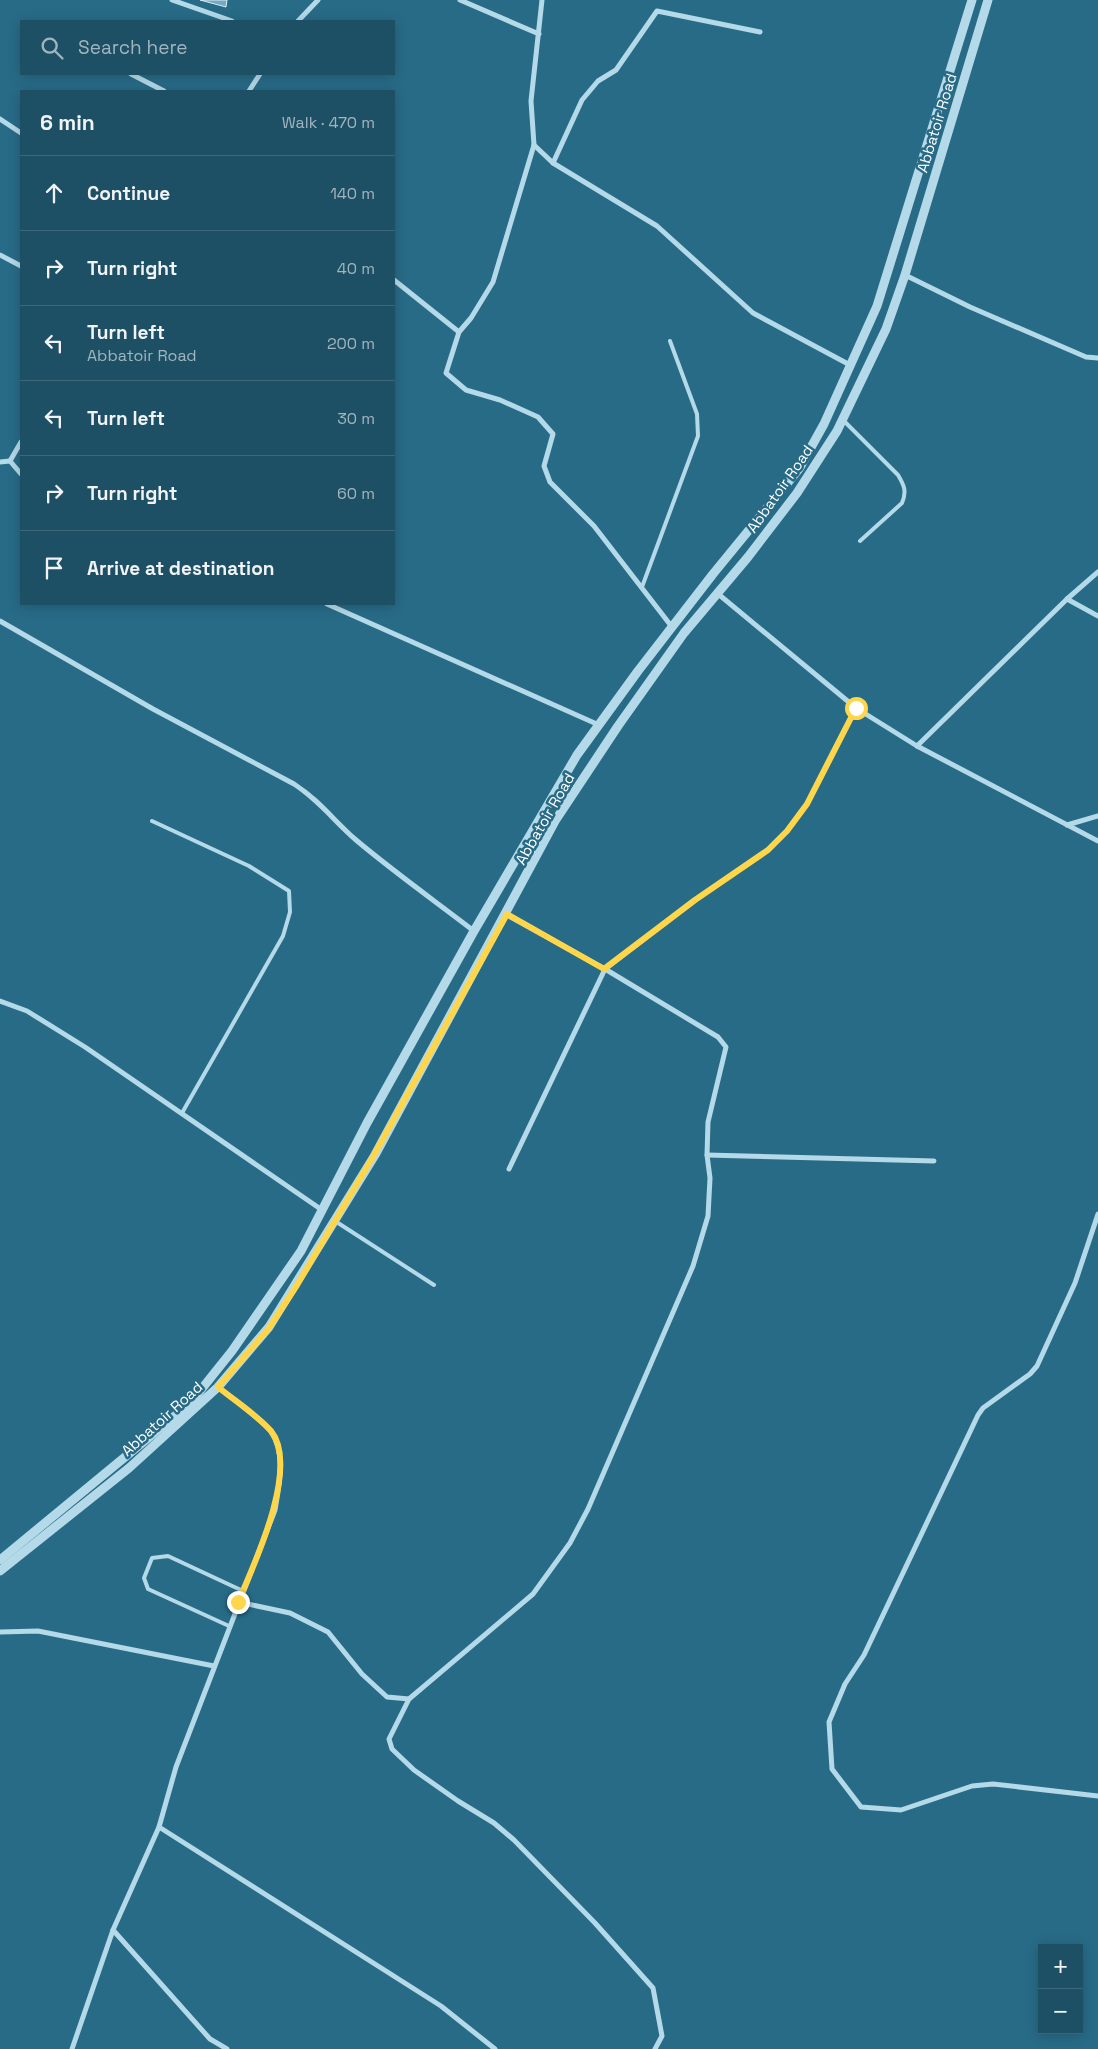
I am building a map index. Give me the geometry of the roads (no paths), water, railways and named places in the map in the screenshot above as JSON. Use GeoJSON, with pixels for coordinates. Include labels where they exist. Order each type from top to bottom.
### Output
{"type":"FeatureCollection","features":[{"type":"Feature","properties":{"kind":"street"},"geometry":{"type":"LineString","coordinates":[[172,0],[229,20]]}},
{"type":"Feature","properties":{"kind":"street"},"geometry":{"type":"LineString","coordinates":[[299,20],[318,0]]}},
{"type":"Feature","properties":{"kind":"street"},"geometry":{"type":"LineString","coordinates":[[460,0],[539,34]]}},
{"type":"Feature","properties":{"kind":"street"},"geometry":{"type":"LineString","coordinates":[[542,0],[531,100],[534,145],[493,282],[471,318],[459,332],[446,373],[466,390],[500,400],[538,417],[552,434],[544,466],[550,482],[594,526],[672,627]]}},
{"type":"Feature","properties":{"kind":"street","name":"Abbatoir Road"},"geometry":{"type":"LineString","coordinates":[[0,1560],[118,1464],[196,1396],[232,1351],[296,1259],[367,1123],[474,931],[577,755],[672,627],[799,469],[824,424],[877,306],[972,0]]}},
{"type":"Feature","properties":{"kind":"street","name":"Abbatoir Road"},"geometry":{"type":"LineString","coordinates":[[0,1571],[129,1468],[218,1387],[269,1328],[336,1221],[374,1155],[566,806],[668,656],[797,493],[843,419],[886,329],[905,275],[988,0]]}},
{"type":"Feature","properties":{"kind":"street"},"geometry":{"type":"LineString","coordinates":[[553,163],[582,100],[598,82],[616,70],[657,11],[760,32]]}},
{"type":"Feature","properties":{"kind":"street"},"geometry":{"type":"LineString","coordinates":[[133,75],[162,90]]}},
{"type":"Feature","properties":{"kind":"street"},"geometry":{"type":"LineString","coordinates":[[250,90],[259,75]]}},
{"type":"Feature","properties":{"kind":"street"},"geometry":{"type":"LineString","coordinates":[[0,119],[20,131]]}},
{"type":"Feature","properties":{"kind":"street"},"geometry":{"type":"LineString","coordinates":[[534,145],[553,163],[657,226],[753,313],[850,365]]}},
{"type":"Feature","properties":{"kind":"street"},"geometry":{"type":"LineString","coordinates":[[0,255],[20,265]]}},
{"type":"Feature","properties":{"kind":"street"},"geometry":{"type":"LineString","coordinates":[[905,275],[1012,326],[1086,357],[1098,358]]}},
{"type":"Feature","properties":{"kind":"street"},"geometry":{"type":"LineString","coordinates":[[395,281],[459,332]]}},
{"type":"Feature","properties":{"kind":"street"},"geometry":{"type":"LineString","coordinates":[[10,461],[20,444]]}},
{"type":"Feature","properties":{"kind":"street"},"geometry":{"type":"LineString","coordinates":[[0,462],[10,461]]}},
{"type":"Feature","properties":{"kind":"street"},"geometry":{"type":"LineString","coordinates":[[10,461],[20,473]]}},
{"type":"Feature","properties":{"kind":"street"},"geometry":{"type":"LineString","coordinates":[[917,746],[1067,598],[1098,572]]}},
{"type":"Feature","properties":{"kind":"street"},"geometry":{"type":"LineString","coordinates":[[717,593],[856,708],[917,746],[1098,841]]}},
{"type":"Feature","properties":{"kind":"street"},"geometry":{"type":"LineString","coordinates":[[1067,598],[1098,616]]}},
{"type":"Feature","properties":{"kind":"street"},"geometry":{"type":"LineString","coordinates":[[329,605],[599,725]]}},
{"type":"Feature","properties":{"kind":"street"},"geometry":{"type":"LineString","coordinates":[[0,621],[315,797],[354,838],[474,931]]}},
{"type":"Feature","properties":{"kind":"street"},"geometry":{"type":"LineString","coordinates":[[509,1169],[604,969],[695,900],[768,850],[787,831],[807,804],[856,708]]}},
{"type":"Feature","properties":{"kind":"street"},"geometry":{"type":"LineString","coordinates":[[1067,825],[1098,816]]}},
{"type":"Feature","properties":{"kind":"street"},"geometry":{"type":"LineString","coordinates":[[507,914],[718,1037],[726,1047],[708,1122],[707,1155],[710,1178],[708,1216],[693,1266],[588,1509],[574,1534],[533,1594],[409,1699],[389,1739],[392,1749],[414,1770],[458,1801],[494,1823],[514,1840],[595,1923],[653,1988],[662,2036],[655,2049]]}},
{"type":"Feature","properties":{"kind":"street"},"geometry":{"type":"LineString","coordinates":[[0,1001],[27,1011],[182,1113],[322,1210]]}},
{"type":"Feature","properties":{"kind":"street"},"geometry":{"type":"LineString","coordinates":[[707,1155],[934,1161]]}},
{"type":"Feature","properties":{"kind":"street"},"geometry":{"type":"LineString","coordinates":[[1098,1214],[1075,1283],[1036,1366],[1030,1374],[983,1408],[978,1415],[869,1646],[845,1684],[829,1722],[832,1770],[861,1807],[901,1810],[972,1786],[993,1784],[1098,1796]]}},
{"type":"Feature","properties":{"kind":"street"},"geometry":{"type":"LineString","coordinates":[[72,2049],[113,1930],[159,1826],[176,1767],[275,1510],[280,1482],[279,1455],[272,1432],[218,1387]]}},
{"type":"Feature","properties":{"kind":"street"},"geometry":{"type":"LineString","coordinates":[[238,1602],[290,1613],[328,1632],[362,1674],[387,1697],[409,1699]]}},
{"type":"Feature","properties":{"kind":"street"},"geometry":{"type":"LineString","coordinates":[[0,1632],[38,1631],[214,1666]]}},
{"type":"Feature","properties":{"kind":"street"},"geometry":{"type":"LineString","coordinates":[[159,1826],[441,2006],[495,2049]]}},
{"type":"Feature","properties":{"kind":"street"},"geometry":{"type":"LineString","coordinates":[[113,1930],[210,2039],[226,2049]]}},
{"type":"Feature","properties":{"kind":"lane"},"geometry":{"type":"LineString","coordinates":[[642,587],[698,436],[698,414],[670,341]]}},
{"type":"Feature","properties":{"kind":"lane"},"geometry":{"type":"LineString","coordinates":[[843,419],[898,475],[906,494],[902,503],[860,541]]}},
{"type":"Feature","properties":{"kind":"lane"},"geometry":{"type":"LineString","coordinates":[[152,821],[249,866],[289,891],[290,912],[283,936],[182,1113]]}},
{"type":"Feature","properties":{"kind":"lane"},"geometry":{"type":"LineString","coordinates":[[336,1221],[434,1285]]}},
{"type":"Feature","properties":{"kind":"lane"},"geometry":{"type":"LineString","coordinates":[[229,1626],[148,1589],[144,1578],[152,1558],[168,1556],[243,1591]]}}]}
